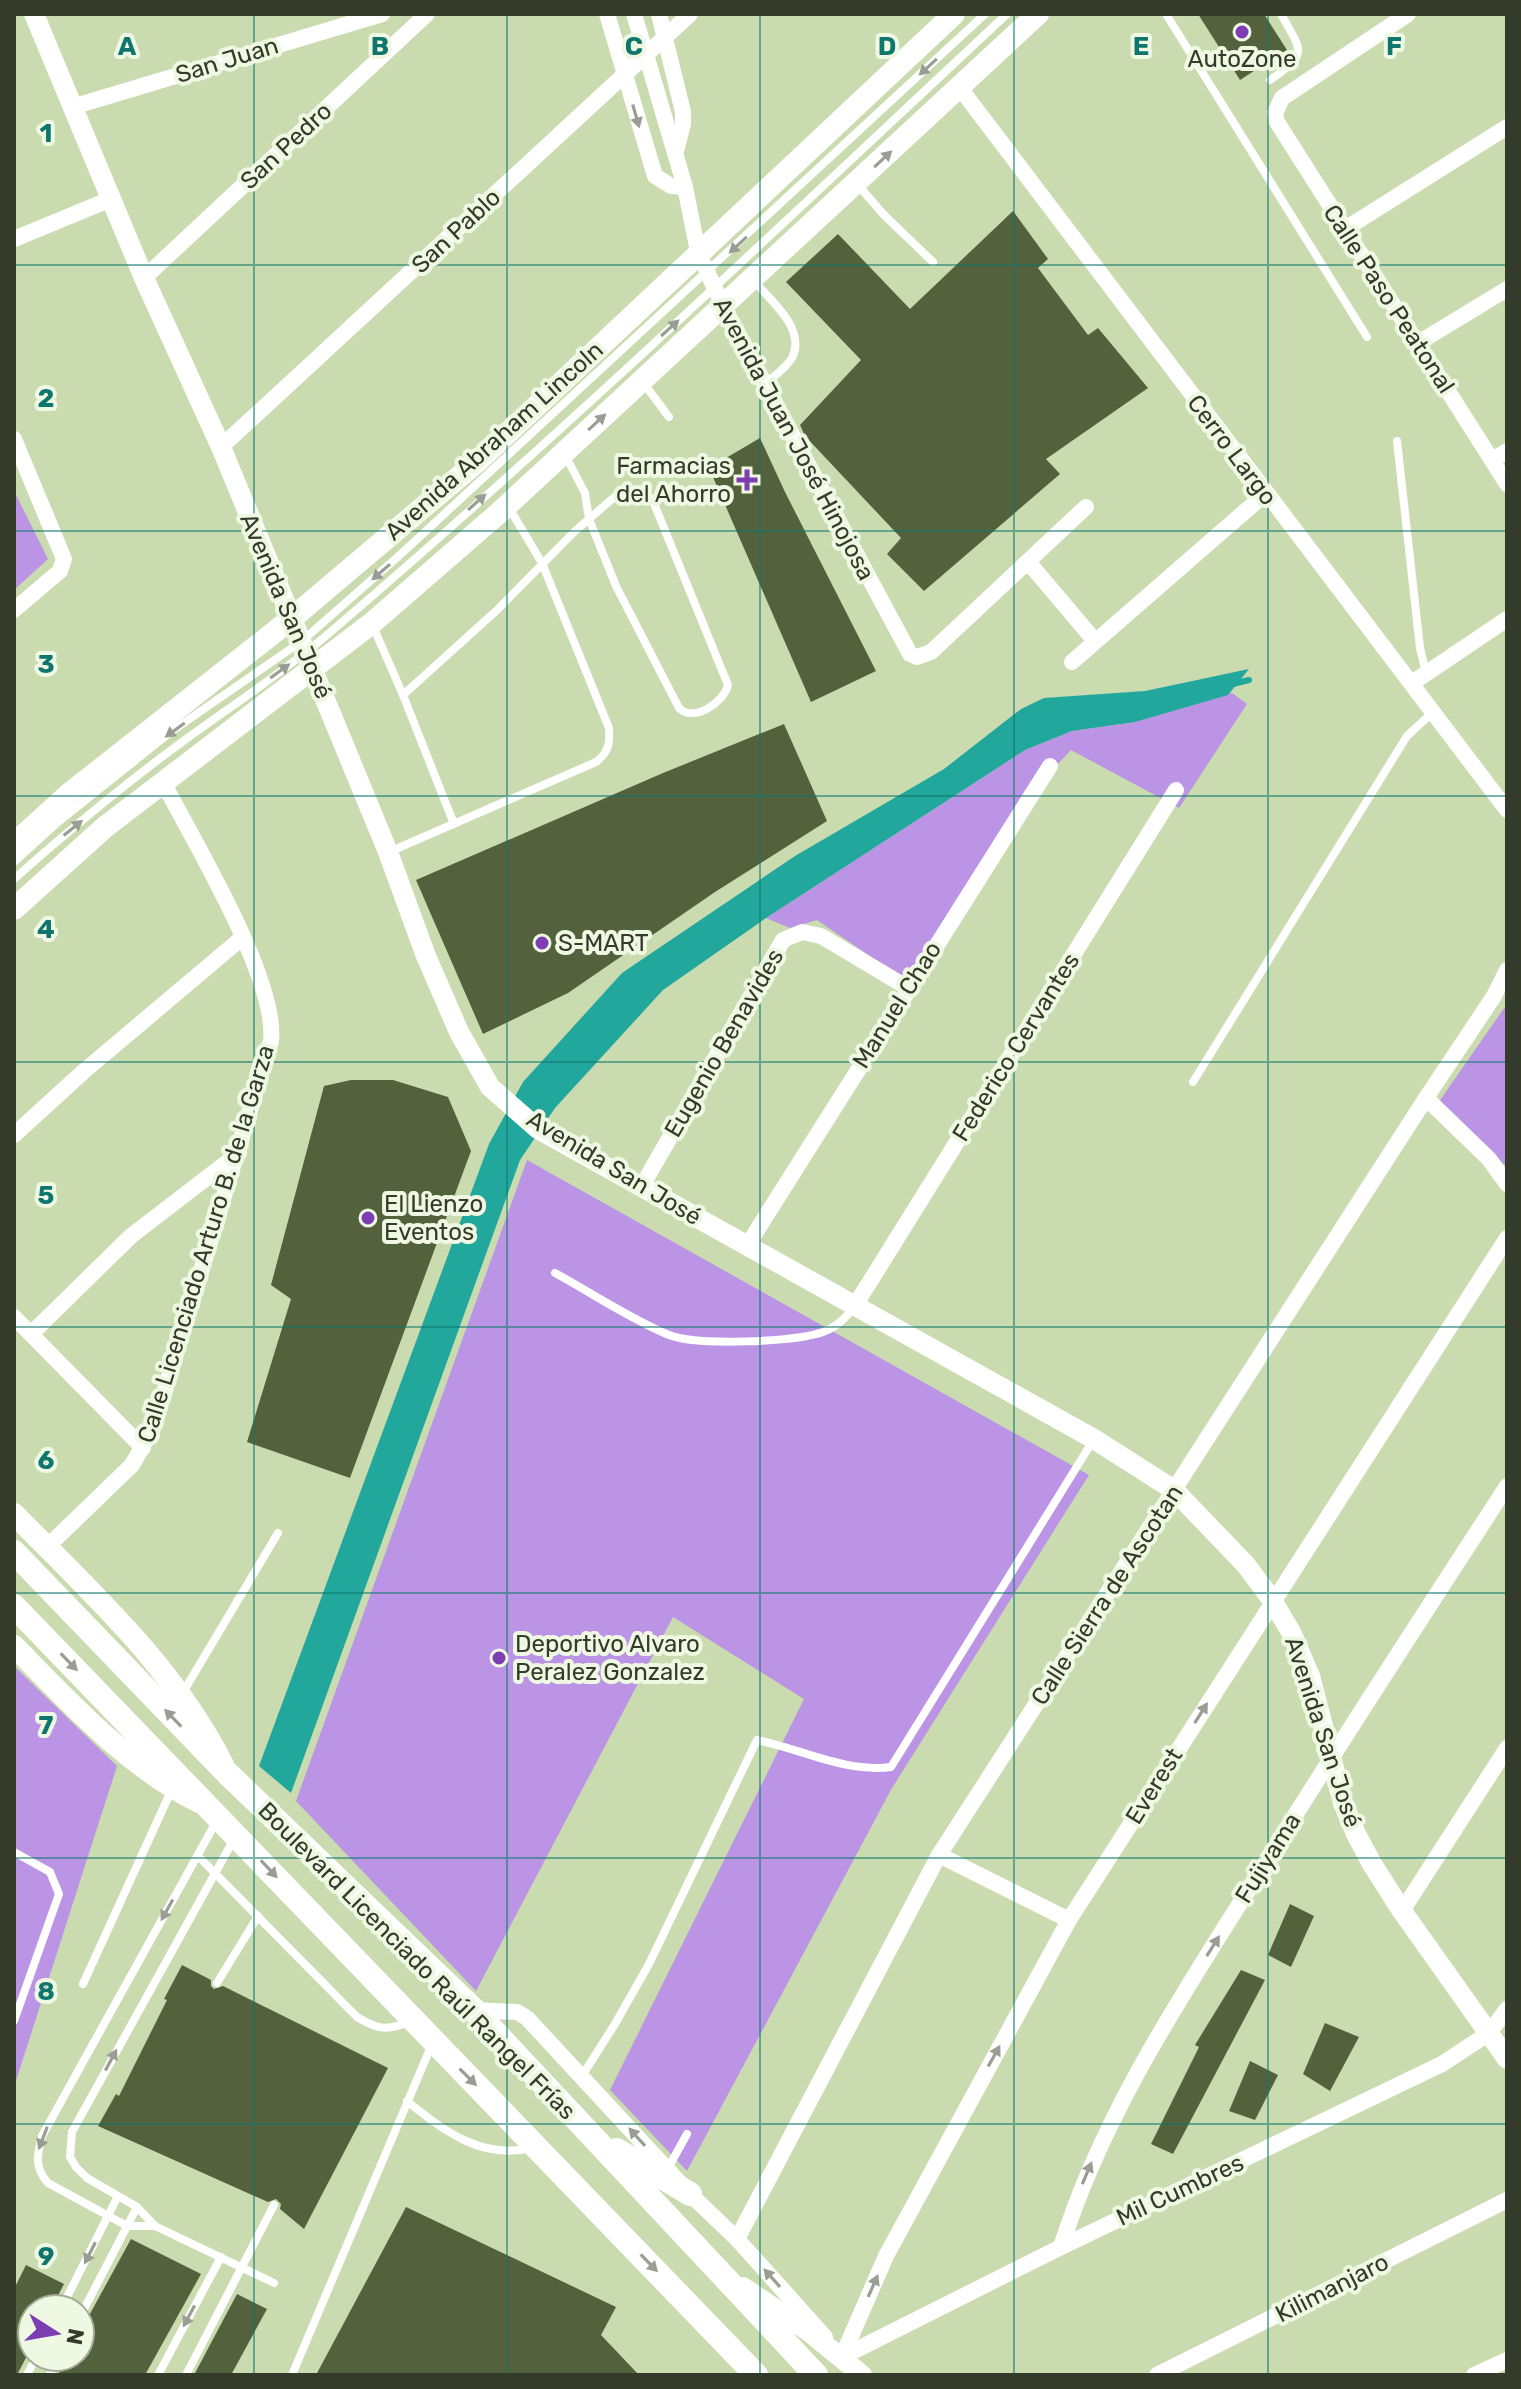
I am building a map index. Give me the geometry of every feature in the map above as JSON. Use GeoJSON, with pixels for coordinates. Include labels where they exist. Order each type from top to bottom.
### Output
{"type":"FeatureCollection","features":[{"type":"Feature","properties":{"kind":"main road","name":"Avenida Abraham Lincoln"},"geometry":{"type":"LineString","coordinates":[[14,844],[69,794],[291,619],[479,460],[711,280],[954,14]]}},
{"type":"Feature","properties":{"kind":"main road"},"geometry":{"type":"LineString","coordinates":[[14,909],[307,654],[372,623],[508,505],[642,380],[711,280],[752,279],[1038,14]]}},
{"type":"Feature","properties":{"kind":"main road"},"geometry":{"type":"LineString","coordinates":[[14,1514],[148,1653],[182,1694],[204,1727],[227,1773]]}},
{"type":"Feature","properties":{"kind":"main road","name":"Boulevard Licenciado Raúl Rangel Frías"},"geometry":{"type":"LineString","coordinates":[[22,1560],[227,1773],[474,2010],[809,2368]]}},
{"type":"Feature","properties":{"kind":"main road","name":"Boulevard Licenciado Raúl Rangel Frías"},"geometry":{"type":"LineString","coordinates":[[14,1606],[756,2375]]}},
{"type":"Feature","properties":{"kind":"main road"},"geometry":{"type":"LineString","coordinates":[[14,1646],[95,1726],[172,1788],[214,1812]]}},
{"type":"Feature","properties":{"kind":"main road"},"geometry":{"type":"LineString","coordinates":[[591,2135],[690,2194]]}},
{"type":"Feature","properties":{"kind":"street","name":"Avenida San José"},"geometry":{"type":"LineString","coordinates":[[34,14],[144,278],[221,447],[388,852],[448,1007],[473,1060],[490,1087],[538,1129],[1094,1439],[1174,1490],[1246,1565],[1291,1632],[1310,1676],[1330,1759],[1356,1834],[1402,1911],[1507,2059]]}},
{"type":"Feature","properties":{"kind":"street","name":"San Juan"},"geometry":{"type":"LineString","coordinates":[[72,107],[382,14]]}},
{"type":"Feature","properties":{"kind":"street"},"geometry":{"type":"LineString","coordinates":[[607,14],[655,176],[671,186],[685,187]]}},
{"type":"Feature","properties":{"kind":"street","name":"Avenida Juan José Hinojosa"},"geometry":{"type":"LineString","coordinates":[[634,14],[711,280],[904,646],[910,654],[925,656],[1029,563]]}},
{"type":"Feature","properties":{"kind":"street","name":"Avenida Juan José Hinojosa"},"geometry":{"type":"LineString","coordinates":[[659,14],[683,112],[675,152]]}},
{"type":"Feature","properties":{"kind":"street","name":"San Pablo"},"geometry":{"type":"LineString","coordinates":[[221,447],[690,14]]}},
{"type":"Feature","properties":{"kind":"street","name":"Calle Paso Peatonal"},"geometry":{"type":"LineString","coordinates":[[1408,14],[1282,98],[1275,113],[1279,128],[1507,484]]}},
{"type":"Feature","properties":{"kind":"street","name":"San Pedro"},"geometry":{"type":"LineString","coordinates":[[144,278],[422,15]]}},
{"type":"Feature","properties":{"kind":"street","name":"Cerro Largo"},"geometry":{"type":"LineString","coordinates":[[960,88],[1265,494],[1419,679],[1434,712],[1507,810]]}},
{"type":"Feature","properties":{"kind":"street"},"geometry":{"type":"LineString","coordinates":[[1345,229],[1507,127]]}},
{"type":"Feature","properties":{"kind":"street"},"geometry":{"type":"LineString","coordinates":[[14,239],[111,199]]}},
{"type":"Feature","properties":{"kind":"street"},"geometry":{"type":"LineString","coordinates":[[1418,343],[1507,289]]}},
{"type":"Feature","properties":{"kind":"street"},"geometry":{"type":"LineString","coordinates":[[14,439],[64,559],[60,571],[14,610]]}},
{"type":"Feature","properties":{"kind":"street"},"geometry":{"type":"LineString","coordinates":[[1492,460],[1507,451]]}},
{"type":"Feature","properties":{"kind":"street"},"geometry":{"type":"LineString","coordinates":[[1072,662],[1265,494]]}},
{"type":"Feature","properties":{"kind":"street"},"geometry":{"type":"LineString","coordinates":[[1086,507],[1029,563],[1095,641]]}},
{"type":"Feature","properties":{"kind":"street"},"geometry":{"type":"LineString","coordinates":[[1419,679],[1507,619]]}},
{"type":"Feature","properties":{"kind":"street","name":"Manuel Chao"},"geometry":{"type":"LineString","coordinates":[[747,1246],[1050,766]]}},
{"type":"Feature","properties":{"kind":"street","name":"Calle Licenciado Arturo B. de la Garza"},"geometry":{"type":"LineString","coordinates":[[47,1547],[132,1465],[154,1426],[267,1060],[273,1028],[267,998],[243,937],[163,782]]}},
{"type":"Feature","properties":{"kind":"street","name":"Federico Cervantes"},"geometry":{"type":"LineString","coordinates":[[856,1304],[1176,790]]}},
{"type":"Feature","properties":{"kind":"street","name":"Eugenio Benavides"},"geometry":{"type":"LineString","coordinates":[[642,1186],[783,940],[802,932],[821,936],[908,988]]}},
{"type":"Feature","properties":{"kind":"street"},"geometry":{"type":"LineString","coordinates":[[14,1135],[83,1072],[243,937]]}},
{"type":"Feature","properties":{"kind":"street","name":"Calle Sierra de Ascotan"},"geometry":{"type":"LineString","coordinates":[[737,2239],[939,1855],[1494,996],[1507,970]]}},
{"type":"Feature","properties":{"kind":"street"},"geometry":{"type":"LineString","coordinates":[[1426,1098],[1489,1159],[1507,1184]]}},
{"type":"Feature","properties":{"kind":"street"},"geometry":{"type":"LineString","coordinates":[[31,1334],[131,1236],[239,1153]]}},
{"type":"Feature","properties":{"kind":"street","name":"Everest"},"geometry":{"type":"LineString","coordinates":[[842,2357],[886,2256],[1069,1920],[1507,1238]]}},
{"type":"Feature","properties":{"kind":"street"},"geometry":{"type":"LineString","coordinates":[[14,1317],[143,1448]]}},
{"type":"Feature","properties":{"kind":"street","name":"Fujiyama"},"geometry":{"type":"LineString","coordinates":[[1061,2247],[1078,2195],[1112,2119],[1187,1987],[1507,1486]]}},
{"type":"Feature","properties":{"kind":"street"},"geometry":{"type":"LineString","coordinates":[[1402,1911],[1507,1748]]}},
{"type":"Feature","properties":{"kind":"street"},"geometry":{"type":"LineString","coordinates":[[939,1855],[1069,1920]]}},
{"type":"Feature","properties":{"kind":"street","name":"Mil Cumbres"},"geometry":{"type":"LineString","coordinates":[[842,2357],[1061,2247],[1397,2087],[1471,2048],[1489,2033],[1507,2009]]}},
{"type":"Feature","properties":{"kind":"street"},"geometry":{"type":"LineString","coordinates":[[474,2010],[517,2012],[527,2018],[862,2375]]}},
{"type":"Feature","properties":{"kind":"street","name":"Kilimanjaro"},"geometry":{"type":"LineString","coordinates":[[1157,2375],[1507,2200]]}},
{"type":"Feature","properties":{"kind":"street"},"geometry":{"type":"LineString","coordinates":[[717,2269],[842,2357]]}},
{"type":"Feature","properties":{"kind":"street"},"geometry":{"type":"LineString","coordinates":[[1474,2375],[1507,2360]]}},
{"type":"Feature","properties":{"kind":"lane"},"geometry":{"type":"LineString","coordinates":[[14,879],[68,831],[176,746],[307,654],[392,579],[711,280],[985,14]]}},
{"type":"Feature","properties":{"kind":"lane"},"geometry":{"type":"LineString","coordinates":[[14,862],[57,823],[172,731],[307,654],[401,554],[1007,14]]}},
{"type":"Feature","properties":{"kind":"lane"},"geometry":{"type":"LineString","coordinates":[[1166,14],[1367,337]]}},
{"type":"Feature","properties":{"kind":"lane"},"geometry":{"type":"LineString","coordinates":[[1270,80],[1296,61],[1299,53],[1281,14]]}},
{"type":"Feature","properties":{"kind":"lane"},"geometry":{"type":"LineString","coordinates":[[856,183],[933,262]]}},
{"type":"Feature","properties":{"kind":"lane"},"geometry":{"type":"LineString","coordinates":[[752,279],[794,330],[796,346],[791,361],[765,384]]}},
{"type":"Feature","properties":{"kind":"lane"},"geometry":{"type":"LineString","coordinates":[[642,380],[669,417]]}},
{"type":"Feature","properties":{"kind":"lane"},"geometry":{"type":"LineString","coordinates":[[1397,441],[1420,648],[1419,679]]}},
{"type":"Feature","properties":{"kind":"lane"},"geometry":{"type":"LineString","coordinates":[[403,695],[496,611],[589,519],[619,493],[627,490],[644,492],[653,501],[728,685],[726,694],[720,701],[693,715],[682,713],[616,586],[589,519],[585,493],[564,454]]}},
{"type":"Feature","properties":{"kind":"lane"},"geometry":{"type":"LineString","coordinates":[[388,852],[596,762],[605,755],[610,743],[609,728],[542,563],[508,505]]}},
{"type":"Feature","properties":{"kind":"lane"},"geometry":{"type":"LineString","coordinates":[[372,623],[454,824]]}},
{"type":"Feature","properties":{"kind":"lane"},"geometry":{"type":"LineString","coordinates":[[1193,1082],[1407,736],[1434,712]]}},
{"type":"Feature","properties":{"kind":"lane"},"geometry":{"type":"LineString","coordinates":[[555,1273],[656,1328],[684,1339],[730,1341],[821,1333],[842,1323],[856,1304]]}},
{"type":"Feature","properties":{"kind":"lane"},"geometry":{"type":"LineString","coordinates":[[582,2077],[649,1964],[757,1740],[845,1765],[875,1769],[891,1767],[1094,1439]]}},
{"type":"Feature","properties":{"kind":"lane"},"geometry":{"type":"LineString","coordinates":[[182,1694],[278,1533]]}},
{"type":"Feature","properties":{"kind":"lane"},"geometry":{"type":"LineString","coordinates":[[83,1984],[172,1788]]}},
{"type":"Feature","properties":{"kind":"lane"},"geometry":{"type":"LineString","coordinates":[[155,2226],[127,2226],[48,2183],[40,2174],[36,2157],[42,2136],[198,1856],[214,1812]]}},
{"type":"Feature","properties":{"kind":"lane"},"geometry":{"type":"LineString","coordinates":[[236,1835],[72,2132],[69,2149],[76,2167],[87,2178],[137,2207],[155,2226],[274,2283]]}},
{"type":"Feature","properties":{"kind":"lane"},"geometry":{"type":"LineString","coordinates":[[14,1852],[50,1872],[59,1894],[14,2021]]}},
{"type":"Feature","properties":{"kind":"lane"},"geometry":{"type":"LineString","coordinates":[[198,1856],[357,2017],[377,2029],[385,2030],[412,2021]]}},
{"type":"Feature","properties":{"kind":"lane"},"geometry":{"type":"LineString","coordinates":[[217,1983],[258,1916]]}},
{"type":"Feature","properties":{"kind":"lane"},"geometry":{"type":"LineString","coordinates":[[292,2375],[432,2042]]}},
{"type":"Feature","properties":{"kind":"lane"},"geometry":{"type":"LineString","coordinates":[[407,2101],[453,2135],[486,2149],[516,2152],[536,2147]]}},
{"type":"Feature","properties":{"kind":"lane"},"geometry":{"type":"LineString","coordinates":[[667,2170],[687,2134]]}},
{"type":"Feature","properties":{"kind":"lane"},"geometry":{"type":"LineString","coordinates":[[69,2293],[118,2196]]}},
{"type":"Feature","properties":{"kind":"lane"},"geometry":{"type":"LineString","coordinates":[[186,2375],[274,2205]]}},
{"type":"Feature","properties":{"kind":"lane"},"geometry":{"type":"LineString","coordinates":[[92,2293],[137,2207]]}},
{"type":"Feature","properties":{"kind":"lane"},"geometry":{"type":"LineString","coordinates":[[158,2375],[221,2257]]}},
{"type":"Feature","properties":{"kind":"shaded area"},"geometry":{"type":"Polygon","coordinates":[[[14,491],[48,559],[14,590],[14,491]]]}},
{"type":"Feature","properties":{"kind":"shaded area"},"geometry":{"type":"Polygon","coordinates":[[[1232,693],[1247,704],[1179,808],[1071,750],[1055,767],[1050,767],[905,980],[817,920],[790,928],[766,918],[1025,750],[1072,731],[1135,722],[1232,693]]]}},
{"type":"Feature","properties":{"kind":"shaded area"},"geometry":{"type":"Polygon","coordinates":[[[1507,1004],[1507,1167],[1438,1103],[1507,1004]]]}},
{"type":"Feature","properties":{"kind":"shaded area","name":"Deportivo Alvaro Peralez Gonzalez"},"geometry":{"type":"Polygon","coordinates":[[[527,1160],[1089,1475],[892,1788],[687,2171],[610,2090],[804,1699],[673,1617],[476,1991],[296,1801],[527,1160]]]}},
{"type":"Feature","properties":{"kind":"shaded area"},"geometry":{"type":"Polygon","coordinates":[[[14,1666],[117,1766],[14,2087],[14,1666]]]}},
{"type":"Feature","properties":{"kind":"water"},"geometry":{"type":"Polygon","coordinates":[[[1249,669],[1228,695],[1135,722],[1072,731],[1025,750],[766,918],[663,990],[555,1108],[520,1160],[291,1793],[259,1766],[489,1144],[523,1082],[622,973],[795,856],[944,769],[1021,709],[1044,698],[1145,691],[1249,669]]]}},
{"type":"Feature","properties":{"kind":"building","name":"AutoZone"},"geometry":{"type":"Polygon","coordinates":[[[1198,14],[1264,14],[1287,50],[1240,80],[1198,14]]]}},
{"type":"Feature","properties":{"kind":"building"},"geometry":{"type":"Polygon","coordinates":[[[1013,211],[1048,259],[1038,268],[1088,335],[1098,328],[1148,388],[1046,459],[1060,474],[924,591],[887,554],[901,538],[805,436],[800,425],[861,360],[786,282],[838,234],[910,309],[1013,211]]]}},
{"type":"Feature","properties":{"kind":"building"},"geometry":{"type":"Polygon","coordinates":[[[760,438],[876,671],[811,702],[709,468],[760,438]]]}},
{"type":"Feature","properties":{"kind":"building","name":"S-MART"},"geometry":{"type":"Polygon","coordinates":[[[784,724],[827,821],[715,892],[568,993],[483,1034],[416,880],[784,724]]]}},
{"type":"Feature","properties":{"kind":"building","name":"El Lienzo Eventos"},"geometry":{"type":"Polygon","coordinates":[[[351,1080],[393,1080],[448,1097],[471,1151],[350,1478],[247,1442],[291,1299],[271,1285],[324,1086],[351,1080]]]}},
{"type":"Feature","properties":{"kind":"building"},"geometry":{"type":"Polygon","coordinates":[[[1290,1904],[1314,1916],[1291,1967],[1268,1955],[1290,1904]]]}},
{"type":"Feature","properties":{"kind":"building"},"geometry":{"type":"Polygon","coordinates":[[[182,1965],[211,1980],[214,1989],[223,1986],[388,2068],[304,2229],[280,2209],[281,2204],[276,2199],[268,2202],[98,2126],[116,2094],[119,2096],[182,1965]]]}},
{"type":"Feature","properties":{"kind":"building"},"geometry":{"type":"Polygon","coordinates":[[[1241,1970],[1265,1980],[1173,2154],[1151,2144],[1199,2047],[1195,2045],[1241,1970]]]}},
{"type":"Feature","properties":{"kind":"building"},"geometry":{"type":"Polygon","coordinates":[[[1325,2023],[1359,2037],[1330,2091],[1303,2074],[1325,2023]]]}},
{"type":"Feature","properties":{"kind":"building"},"geometry":{"type":"Polygon","coordinates":[[[1250,2061],[1278,2075],[1255,2120],[1229,2111],[1250,2061]]]}},
{"type":"Feature","properties":{"kind":"building"},"geometry":{"type":"Polygon","coordinates":[[[406,2207],[616,2307],[601,2335],[639,2375],[316,2375],[406,2207]]]}},
{"type":"Feature","properties":{"kind":"building"},"geometry":{"type":"Polygon","coordinates":[[[131,2239],[201,2274],[145,2375],[58,2375],[96,2373],[96,2303],[131,2239]]]}},
{"type":"Feature","properties":{"kind":"building"},"geometry":{"type":"Polygon","coordinates":[[[26,2265],[64,2284],[59,2293],[16,2293],[17,2375],[14,2375],[14,2289],[26,2265]]]}},
{"type":"Feature","properties":{"kind":"building"},"geometry":{"type":"Polygon","coordinates":[[[237,2294],[267,2309],[231,2375],[194,2375],[237,2294]]]}},
{"type":"Feature","properties":{"kind":"waterway"},"geometry":{"type":"LineString","coordinates":[[1233,684],[1249,680]]}},
{"type":"Feature","properties":{"kind":"place","name":"AutoZone"},"geometry":{"type":"Point","coordinates":[1242,32]}},
{"type":"Feature","properties":{"kind":"place","name":"Farmacias del Ahorro"},"geometry":{"type":"Point","coordinates":[747,480]}},
{"type":"Feature","properties":{"kind":"place","name":"S-MART"},"geometry":{"type":"Point","coordinates":[542,943]}},
{"type":"Feature","properties":{"kind":"place","name":"El Lienzo Eventos"},"geometry":{"type":"Point","coordinates":[368,1218]}},
{"type":"Feature","properties":{"kind":"place","name":"Deportivo Alvaro Peralez Gonzalez"},"geometry":{"type":"Point","coordinates":[499,1658]}}]}
